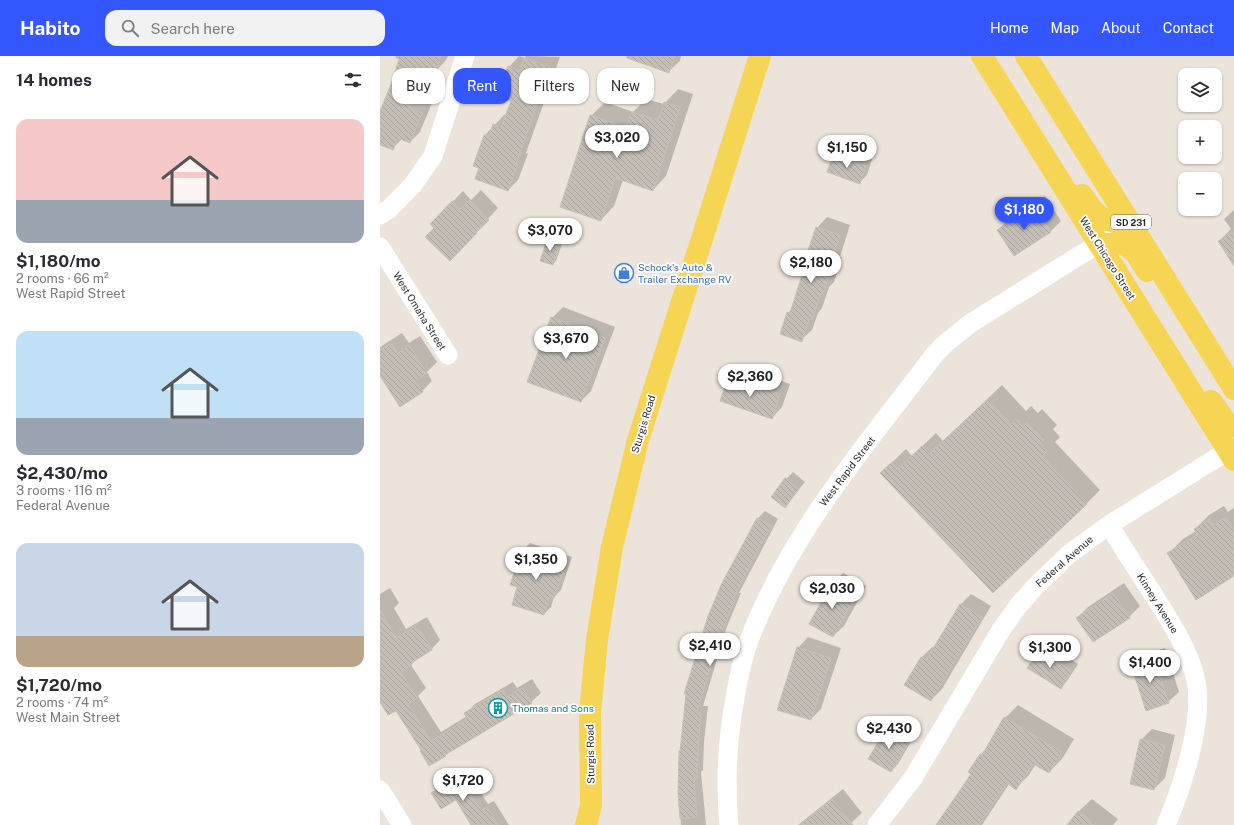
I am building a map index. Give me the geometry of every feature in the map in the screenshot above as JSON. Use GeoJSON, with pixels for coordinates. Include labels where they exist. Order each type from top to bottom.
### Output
{"type":"FeatureCollection","features":[{"type":"Feature","properties":{"kind":"main road","name":"Sturgis Road"},"geometry":{"type":"LineString","coordinates":[[592,818],[590,713],[597,639],[612,547],[638,440],[760,56]]}},
{"type":"Feature","properties":{"kind":"main road","name":"West Chicago Street"},"geometry":{"type":"LineString","coordinates":[[982,56],[1160,340],[1233,452]]}},
{"type":"Feature","properties":{"kind":"main road","name":"SD 231"},"geometry":{"type":"LineString","coordinates":[[1026,56],[1234,388]]}},
{"type":"Feature","properties":{"kind":"main road"},"geometry":{"type":"LineString","coordinates":[[1018,112],[1057,155],[1091,208],[1100,217],[1115,222],[1132,223]]}},
{"type":"Feature","properties":{"kind":"main road"},"geometry":{"type":"LineString","coordinates":[[1100,244],[1122,243],[1135,252],[1178,320],[1212,353]]}},
{"type":"Feature","properties":{"kind":"main road"},"geometry":{"type":"LineString","coordinates":[[1160,340],[1183,357],[1216,410],[1226,422],[1234,426]]}},
{"type":"Feature","properties":{"kind":"street"},"geometry":{"type":"LineString","coordinates":[[380,215],[389,209],[412,186],[433,156],[465,56]]}},
{"type":"Feature","properties":{"kind":"street","name":"West Rapid Street"},"geometry":{"type":"LineString","coordinates":[[729,825],[727,804],[728,745],[739,674],[748,644],[760,613],[790,553],[810,520],[931,360],[947,342],[971,323],[1132,223]]}},
{"type":"Feature","properties":{"kind":"street","name":"West Omaha Street"},"geometry":{"type":"LineString","coordinates":[[380,247],[448,355]]}},
{"type":"Feature","properties":{"kind":"street","name":"Federal Avenue"},"geometry":{"type":"LineString","coordinates":[[877,825],[913,778],[1001,630],[1018,606],[1051,570],[1109,525],[1233,452]]}},
{"type":"Feature","properties":{"kind":"street","name":"Kinney Avenue"},"geometry":{"type":"LineString","coordinates":[[1109,525],[1170,621],[1190,661],[1196,681],[1198,700],[1197,718],[1181,783],[1166,825]]}},
{"type":"Feature","properties":{"kind":"street"},"geometry":{"type":"LineString","coordinates":[[380,790],[402,825]]}},
{"type":"Feature","properties":{"kind":"building"},"geometry":{"type":"Polygon","coordinates":[[[396,56],[441,56],[437,68],[396,68],[399,59],[396,58],[396,56]]]}},
{"type":"Feature","properties":{"kind":"building"},"geometry":{"type":"Polygon","coordinates":[[[627,56],[675,56],[669,73],[627,58],[627,56]]]}},
{"type":"Feature","properties":{"kind":"building"},"geometry":{"type":"Polygon","coordinates":[[[524,58],[550,67],[550,68],[521,68],[524,58]]]}},
{"type":"Feature","properties":{"kind":"building"},"geometry":{"type":"Polygon","coordinates":[[[508,66],[519,71],[519,104],[537,104],[508,191],[475,179],[479,168],[473,166],[484,135],[489,136],[493,124],[501,127],[511,104],[511,68],[507,68],[508,66]]]}},
{"type":"Feature","properties":{"kind":"building"},"geometry":{"type":"Polygon","coordinates":[[[392,82],[392,104],[411,104],[410,108],[422,113],[410,143],[398,138],[393,150],[380,145],[380,111],[392,82]]]}},
{"type":"Feature","properties":{"kind":"building"},"geometry":{"type":"Polygon","coordinates":[[[664,102],[680,107],[653,191],[615,178],[601,221],[560,207],[590,115],[626,127],[632,112],[658,120],[664,102]]]}},
{"type":"Feature","properties":{"kind":"building"},"geometry":{"type":"Polygon","coordinates":[[[833,155],[866,166],[860,184],[827,172],[833,155]]]}},
{"type":"Feature","properties":{"kind":"building"},"geometry":{"type":"Polygon","coordinates":[[[470,200],[489,220],[450,261],[425,237],[434,228],[430,224],[452,201],[460,209],[470,200]]]}},
{"type":"Feature","properties":{"kind":"building"},"geometry":{"type":"Polygon","coordinates":[[[1034,206],[1051,232],[1014,256],[997,230],[1034,206]]]}},
{"type":"Feature","properties":{"kind":"building"},"geometry":{"type":"Polygon","coordinates":[[[816,227],[840,235],[830,267],[832,268],[823,294],[821,293],[812,320],[809,319],[802,342],[780,334],[787,312],[790,313],[807,259],[805,259],[816,227]]]}},
{"type":"Feature","properties":{"kind":"building"},"geometry":{"type":"Polygon","coordinates":[[[1234,231],[1234,266],[1218,241],[1234,231]]]}},
{"type":"Feature","properties":{"kind":"building"},"geometry":{"type":"Polygon","coordinates":[[[547,240],[560,244],[553,265],[540,261],[547,240]]]}},
{"type":"Feature","properties":{"kind":"building"},"geometry":{"type":"Polygon","coordinates":[[[551,317],[605,338],[581,402],[527,382],[551,317]]]}},
{"type":"Feature","properties":{"kind":"building"},"geometry":{"type":"Polygon","coordinates":[[[391,343],[398,353],[409,345],[427,373],[415,381],[423,392],[400,407],[380,376],[380,350],[391,343]]]}},
{"type":"Feature","properties":{"kind":"building"},"geometry":{"type":"Polygon","coordinates":[[[728,377],[780,394],[772,419],[720,401],[728,377]]]}},
{"type":"Feature","properties":{"kind":"building"},"geometry":{"type":"Polygon","coordinates":[[[988,399],[1011,424],[1017,419],[1023,426],[1027,423],[1044,440],[1040,444],[1047,452],[1042,456],[1087,504],[993,593],[880,473],[892,462],[898,469],[922,446],[929,454],[988,399]]]}},
{"type":"Feature","properties":{"kind":"building"},"geometry":{"type":"Polygon","coordinates":[[[785,478],[799,489],[785,508],[771,497],[785,478]]]}},
{"type":"Feature","properties":{"kind":"building"},"geometry":{"type":"Polygon","coordinates":[[[1226,517],[1234,531],[1234,576],[1196,600],[1167,553],[1197,535],[1194,529],[1210,519],[1213,525],[1226,517]]]}},
{"type":"Feature","properties":{"kind":"building"},"geometry":{"type":"Polygon","coordinates":[[[757,518],[772,526],[759,548],[733,600],[735,600],[720,636],[697,712],[701,713],[697,778],[694,778],[697,817],[680,819],[678,794],[679,751],[686,694],[684,694],[708,616],[722,583],[757,518]]]}},
{"type":"Feature","properties":{"kind":"building"},"geometry":{"type":"Polygon","coordinates":[[[522,549],[566,564],[554,598],[550,597],[544,615],[512,605],[517,587],[510,585],[522,549]]]}},
{"type":"Feature","properties":{"kind":"building"},"geometry":{"type":"Polygon","coordinates":[[[832,583],[856,596],[833,637],[809,624],[832,583]]]}},
{"type":"Feature","properties":{"kind":"building"},"geometry":{"type":"Polygon","coordinates":[[[1113,593],[1130,618],[1093,642],[1076,618],[1113,593]]]}},
{"type":"Feature","properties":{"kind":"building"},"geometry":{"type":"Polygon","coordinates":[[[960,604],[982,617],[931,701],[904,685],[921,657],[926,660],[960,604]]]}},
{"type":"Feature","properties":{"kind":"building"},"geometry":{"type":"Polygon","coordinates":[[[380,610],[396,638],[417,625],[432,650],[411,663],[412,665],[401,672],[417,698],[408,704],[431,741],[467,719],[464,713],[503,690],[507,697],[522,688],[532,703],[429,766],[420,751],[421,750],[396,711],[388,715],[380,702],[380,610]]]}},
{"type":"Feature","properties":{"kind":"building"},"geometry":{"type":"Polygon","coordinates":[[[797,647],[831,658],[811,720],[777,710],[797,647]]]}},
{"type":"Feature","properties":{"kind":"building"},"geometry":{"type":"Polygon","coordinates":[[[1039,650],[1072,671],[1061,689],[1027,668],[1039,650]]]}},
{"type":"Feature","properties":{"kind":"building"},"geometry":{"type":"Polygon","coordinates":[[[1154,658],[1169,703],[1146,711],[1131,665],[1154,658]]]}},
{"type":"Feature","properties":{"kind":"building"},"geometry":{"type":"Polygon","coordinates":[[[1004,717],[1062,752],[1049,773],[1033,764],[1016,790],[1007,783],[979,825],[936,825],[971,774],[968,772],[980,754],[982,755],[1004,717]]]}},
{"type":"Feature","properties":{"kind":"building"},"geometry":{"type":"Polygon","coordinates":[[[887,727],[910,741],[891,772],[868,759],[887,727]]]}},
{"type":"Feature","properties":{"kind":"building"},"geometry":{"type":"Polygon","coordinates":[[[1140,739],[1165,745],[1154,790],[1130,784],[1140,739]]]}},
{"type":"Feature","properties":{"kind":"building"},"geometry":{"type":"Polygon","coordinates":[[[459,776],[481,810],[487,807],[498,825],[471,825],[456,800],[441,809],[431,793],[459,776]]]}},
{"type":"Feature","properties":{"kind":"building"},"geometry":{"type":"Polygon","coordinates":[[[832,799],[853,825],[799,825],[823,806],[832,799]]]}},
{"type":"Feature","properties":{"kind":"building"},"geometry":{"type":"Polygon","coordinates":[[[1078,811],[1097,825],[1067,825],[1078,811]]]}},
{"type":"Feature","properties":{"kind":"place","name":"Schock's Auto & Trailer Exchange RV"},"geometry":{"type":"Point","coordinates":[624,273]}},
{"type":"Feature","properties":{"kind":"place","name":"Thomas and Sons"},"geometry":{"type":"Point","coordinates":[498,708]}}]}
